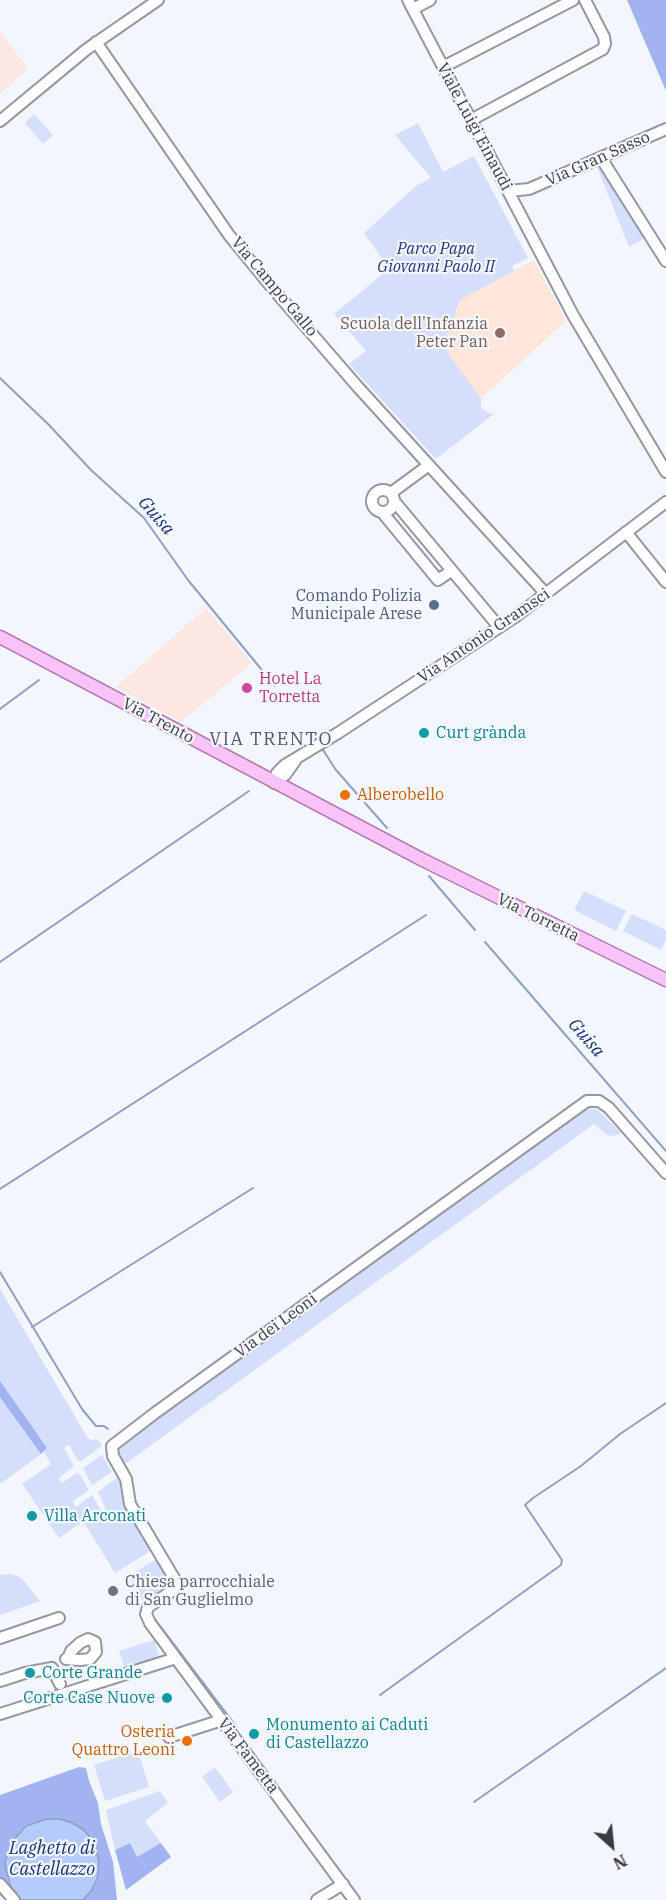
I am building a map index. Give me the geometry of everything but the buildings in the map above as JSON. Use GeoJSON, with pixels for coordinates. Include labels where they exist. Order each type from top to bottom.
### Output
{"type":"FeatureCollection","features":[{"type":"Feature","properties":{"kind":"main road","name":"Via Trento"},"geometry":{"type":"LineString","coordinates":[[0,637],[412,854]]}},
{"type":"Feature","properties":{"kind":"main road","name":"Via Torretta"},"geometry":{"type":"LineString","coordinates":[[412,854],[666,980]]}},
{"type":"Feature","properties":{"kind":"street"},"geometry":{"type":"LineString","coordinates":[[0,121],[96,42],[158,0]]}},
{"type":"Feature","properties":{"kind":"street"},"geometry":{"type":"LineString","coordinates":[[410,5],[430,0]]}},
{"type":"Feature","properties":{"kind":"street"},"geometry":{"type":"LineString","coordinates":[[443,67],[573,0]]}},
{"type":"Feature","properties":{"kind":"street"},"geometry":{"type":"LineString","coordinates":[[471,120],[599,53],[604,46],[604,37],[585,0]]}},
{"type":"Feature","properties":{"kind":"street","name":"Viale Luigi Einaudi"},"geometry":{"type":"LineString","coordinates":[[410,5],[588,342],[666,472]]}},
{"type":"Feature","properties":{"kind":"street","name":"Via Campo Gallo"},"geometry":{"type":"LineString","coordinates":[[96,42],[236,243],[274,290],[546,594]]}},
{"type":"Feature","properties":{"kind":"street","name":"Via Gran Sasso"},"geometry":{"type":"LineString","coordinates":[[508,191],[529,189],[666,129]]}},
{"type":"Feature","properties":{"kind":"street"},"geometry":{"type":"LineString","coordinates":[[601,158],[666,261]]}},
{"type":"Feature","properties":{"kind":"street","name":"Via Gran Sasso"},"geometry":{"type":"LineString","coordinates":[[514,204],[529,189]]}},
{"type":"Feature","properties":{"kind":"street"},"geometry":{"type":"LineString","coordinates":[[382,512],[391,508],[392,497],[429,465]]}},
{"type":"Feature","properties":{"kind":"street"},"geometry":{"type":"LineString","coordinates":[[451,571],[438,580],[382,512],[374,507],[373,496],[382,490],[392,497],[451,571],[500,627]]}},
{"type":"Feature","properties":{"kind":"street","name":"Via Antonio Gramsci"},"geometry":{"type":"LineString","coordinates":[[274,783],[285,776],[295,760],[500,627],[666,502]]}},
{"type":"Feature","properties":{"kind":"street"},"geometry":{"type":"LineString","coordinates":[[626,532],[666,582]]}},
{"type":"Feature","properties":{"kind":"street","name":"Via dei Leoni"},"geometry":{"type":"LineString","coordinates":[[146,1611],[150,1605],[175,1589],[177,1583],[130,1504],[126,1479],[112,1453],[113,1444],[587,1101],[595,1100],[603,1103],[666,1173]]}},
{"type":"Feature","properties":{"kind":"street","name":"Via Fametta"},"geometry":{"type":"LineString","coordinates":[[146,1611],[150,1623],[354,1900]]}},
{"type":"Feature","properties":{"kind":"street"},"geometry":{"type":"LineString","coordinates":[[0,1638],[59,1618]]}},
{"type":"Feature","properties":{"kind":"street"},"geometry":{"type":"LineString","coordinates":[[0,1714],[62,1690],[115,1678],[176,1658]]}},
{"type":"Feature","properties":{"kind":"street"},"geometry":{"type":"LineString","coordinates":[[0,1681],[61,1662],[62,1690]]}},
{"type":"Feature","properties":{"kind":"street"},"geometry":{"type":"LineString","coordinates":[[168,1737],[222,1720]]}},
{"type":"Feature","properties":{"kind":"street"},"geometry":{"type":"LineString","coordinates":[[0,1884],[14,1900]]}},
{"type":"Feature","properties":{"kind":"street"},"geometry":{"type":"LineString","coordinates":[[317,1900],[343,1884]]}},
{"type":"Feature","properties":{"kind":"shaded area"},"geometry":{"type":"Polygon","coordinates":[[[627,0],[666,0],[666,91],[627,0]]]}},
{"type":"Feature","properties":{"kind":"shaded area"},"geometry":{"type":"Polygon","coordinates":[[[0,31],[28,69],[0,94],[0,31]]]}},
{"type":"Feature","properties":{"kind":"shaded area","name":"Scuola dell'Infanzia Peter Pan"},"geometry":{"type":"Polygon","coordinates":[[[534,260],[566,321],[481,399],[443,346],[459,303],[463,298],[534,260]]]}},
{"type":"Feature","properties":{"kind":"shaded area"},"geometry":{"type":"Polygon","coordinates":[[[206,608],[252,663],[181,722],[116,687],[206,608]]]}},
{"type":"Feature","properties":{"kind":"shaded area"},"geometry":{"type":"Polygon","coordinates":[[[0,1381],[47,1448],[41,1454],[0,1397],[0,1381]]]}},
{"type":"Feature","properties":{"kind":"shaded area"},"geometry":{"type":"Polygon","coordinates":[[[79,1767],[86,1768],[98,1803],[101,1824],[113,1862],[117,1900],[83,1900],[98,1872],[96,1850],[84,1831],[60,1819],[11,1843],[5,1863],[16,1894],[21,1900],[16,1900],[0,1878],[0,1795],[79,1767]]]}},
{"type":"Feature","properties":{"kind":"shaded area"},"geometry":{"type":"Polygon","coordinates":[[[130,1843],[137,1857],[161,1843],[171,1857],[126,1890],[115,1850],[130,1843]]]}},
{"type":"Feature","properties":{"kind":"green space"},"geometry":{"type":"Polygon","coordinates":[[[34,114],[53,135],[43,144],[25,123],[34,114]]]}},
{"type":"Feature","properties":{"kind":"green space","name":"Parco Papa Giovanni Paolo II"},"geometry":{"type":"Polygon","coordinates":[[[418,123],[443,172],[474,156],[528,258],[512,266],[514,271],[463,298],[459,303],[443,346],[481,399],[481,408],[494,414],[436,459],[349,364],[366,351],[334,314],[389,269],[364,233],[416,186],[431,178],[395,135],[418,123]]]}},
{"type":"Feature","properties":{"kind":"green space"},"geometry":{"type":"Polygon","coordinates":[[[601,166],[646,237],[629,247],[597,167],[601,166]]]}},
{"type":"Feature","properties":{"kind":"green space"},"geometry":{"type":"Polygon","coordinates":[[[584,891],[626,911],[616,931],[574,910],[584,891]]]}},
{"type":"Feature","properties":{"kind":"green space"},"geometry":{"type":"Polygon","coordinates":[[[632,914],[666,930],[666,940],[661,950],[623,931],[632,914]]]}},
{"type":"Feature","properties":{"kind":"green space"},"geometry":{"type":"Polygon","coordinates":[[[589,1108],[597,1110],[621,1133],[614,1136],[607,1135],[594,1124],[125,1464],[115,1444],[580,1110],[589,1108]]]}},
{"type":"Feature","properties":{"kind":"green space"},"geometry":{"type":"Polygon","coordinates":[[[0,1289],[87,1437],[91,1440],[98,1439],[102,1446],[81,1461],[78,1461],[69,1445],[64,1448],[74,1466],[59,1478],[62,1483],[78,1472],[89,1490],[73,1501],[76,1507],[92,1495],[103,1514],[107,1512],[98,1492],[119,1476],[123,1483],[120,1487],[122,1497],[151,1547],[149,1552],[115,1573],[83,1521],[59,1538],[22,1484],[51,1464],[44,1452],[0,1484],[0,1289]]]}},
{"type":"Feature","properties":{"kind":"green space"},"geometry":{"type":"Polygon","coordinates":[[[102,1455],[112,1472],[92,1485],[83,1468],[102,1455]]]}},
{"type":"Feature","properties":{"kind":"green space"},"geometry":{"type":"Polygon","coordinates":[[[156,1559],[173,1585],[144,1604],[129,1576],[156,1559]]]}},
{"type":"Feature","properties":{"kind":"green space"},"geometry":{"type":"Polygon","coordinates":[[[0,1575],[18,1576],[23,1580],[40,1601],[0,1615],[0,1575]]]}},
{"type":"Feature","properties":{"kind":"green space"},"geometry":{"type":"Polygon","coordinates":[[[154,1640],[160,1658],[125,1669],[119,1651],[154,1640]]]}},
{"type":"Feature","properties":{"kind":"green space"},"geometry":{"type":"Polygon","coordinates":[[[138,1751],[149,1787],[105,1801],[94,1765],[138,1751]]]}},
{"type":"Feature","properties":{"kind":"green space"},"geometry":{"type":"Polygon","coordinates":[[[215,1767],[233,1792],[220,1802],[202,1777],[215,1767]]]}},
{"type":"Feature","properties":{"kind":"green space"},"geometry":{"type":"Polygon","coordinates":[[[160,1791],[168,1803],[145,1821],[161,1843],[137,1858],[130,1843],[115,1850],[106,1810],[160,1791]]]}},
{"type":"Feature","properties":{"kind":"water","name":"Laghetto di Castellazzo"},"geometry":{"type":"Polygon","coordinates":[[[47,1819],[60,1819],[72,1823],[84,1830],[92,1840],[99,1862],[97,1879],[83,1900],[21,1900],[10,1885],[5,1863],[11,1843],[26,1826],[47,1819]]]}},
{"type":"Feature","properties":{"kind":"waterway","name":"Guisa"},"geometry":{"type":"LineString","coordinates":[[0,378],[91,470],[144,518],[188,580],[275,686]]}},
{"type":"Feature","properties":{"kind":"waterway"},"geometry":{"type":"LineString","coordinates":[[0,709],[39,680]]}},
{"type":"Feature","properties":{"kind":"waterway","name":"Guisa"},"geometry":{"type":"LineString","coordinates":[[323,750],[336,770],[387,828]]}},
{"type":"Feature","properties":{"kind":"waterway"},"geometry":{"type":"LineString","coordinates":[[0,962],[249,791]]}},
{"type":"Feature","properties":{"kind":"waterway","name":"Guisa"},"geometry":{"type":"LineString","coordinates":[[429,876],[475,930]]}},
{"type":"Feature","properties":{"kind":"waterway"},"geometry":{"type":"LineString","coordinates":[[0,1189],[426,915]]}},
{"type":"Feature","properties":{"kind":"waterway","name":"Guisa"},"geometry":{"type":"LineString","coordinates":[[485,942],[666,1151]]}},
{"type":"Feature","properties":{"kind":"waterway"},"geometry":{"type":"LineString","coordinates":[[32,1327],[253,1188]]}},
{"type":"Feature","properties":{"kind":"waterway"},"geometry":{"type":"LineString","coordinates":[[0,1272],[82,1409],[96,1426],[104,1426],[108,1429]]}},
{"type":"Feature","properties":{"kind":"waterway"},"geometry":{"type":"LineString","coordinates":[[380,1695],[561,1565],[562,1560],[525,1505],[581,1466],[620,1434],[666,1403]]}},
{"type":"Feature","properties":{"kind":"waterway"},"geometry":{"type":"LineString","coordinates":[[154,1618],[236,1726]]}},
{"type":"Feature","properties":{"kind":"waterway"},"geometry":{"type":"LineString","coordinates":[[474,1802],[666,1668]]}},
{"type":"Feature","properties":{"kind":"place","name":"Scuola dell'Infanzia Peter Pan"},"geometry":{"type":"Point","coordinates":[500,333]}},
{"type":"Feature","properties":{"kind":"place","name":"Comando Polizia Municipale Arese"},"geometry":{"type":"Point","coordinates":[434,605]}},
{"type":"Feature","properties":{"kind":"place","name":"Hotel La Torretta"},"geometry":{"type":"Point","coordinates":[247,688]}},
{"type":"Feature","properties":{"kind":"place","name":"Curt grànda"},"geometry":{"type":"Point","coordinates":[424,733]}},
{"type":"Feature","properties":{"kind":"place","name":"Alberobello"},"geometry":{"type":"Point","coordinates":[345,795]}},
{"type":"Feature","properties":{"kind":"place","name":"Villa Arconati"},"geometry":{"type":"Point","coordinates":[32,1516]}},
{"type":"Feature","properties":{"kind":"place","name":"Chiesa parrocchiale di San Guglielmo"},"geometry":{"type":"Point","coordinates":[113,1591]}},
{"type":"Feature","properties":{"kind":"place","name":"Corte Grande"},"geometry":{"type":"Point","coordinates":[30,1673]}},
{"type":"Feature","properties":{"kind":"place","name":"Corte Case Nuove"},"geometry":{"type":"Point","coordinates":[167,1698]}},
{"type":"Feature","properties":{"kind":"place","name":"Monumento ai Caduti di Castellazzo"},"geometry":{"type":"Point","coordinates":[254,1734]}},
{"type":"Feature","properties":{"kind":"place","name":"Osteria Quattro Leoni"},"geometry":{"type":"Point","coordinates":[187,1741]}},
{"type":"Feature","properties":{"kind":"district","name":"VIA TRENTO"},"geometry":{"type":"Point","coordinates":[271,740]}}]}
